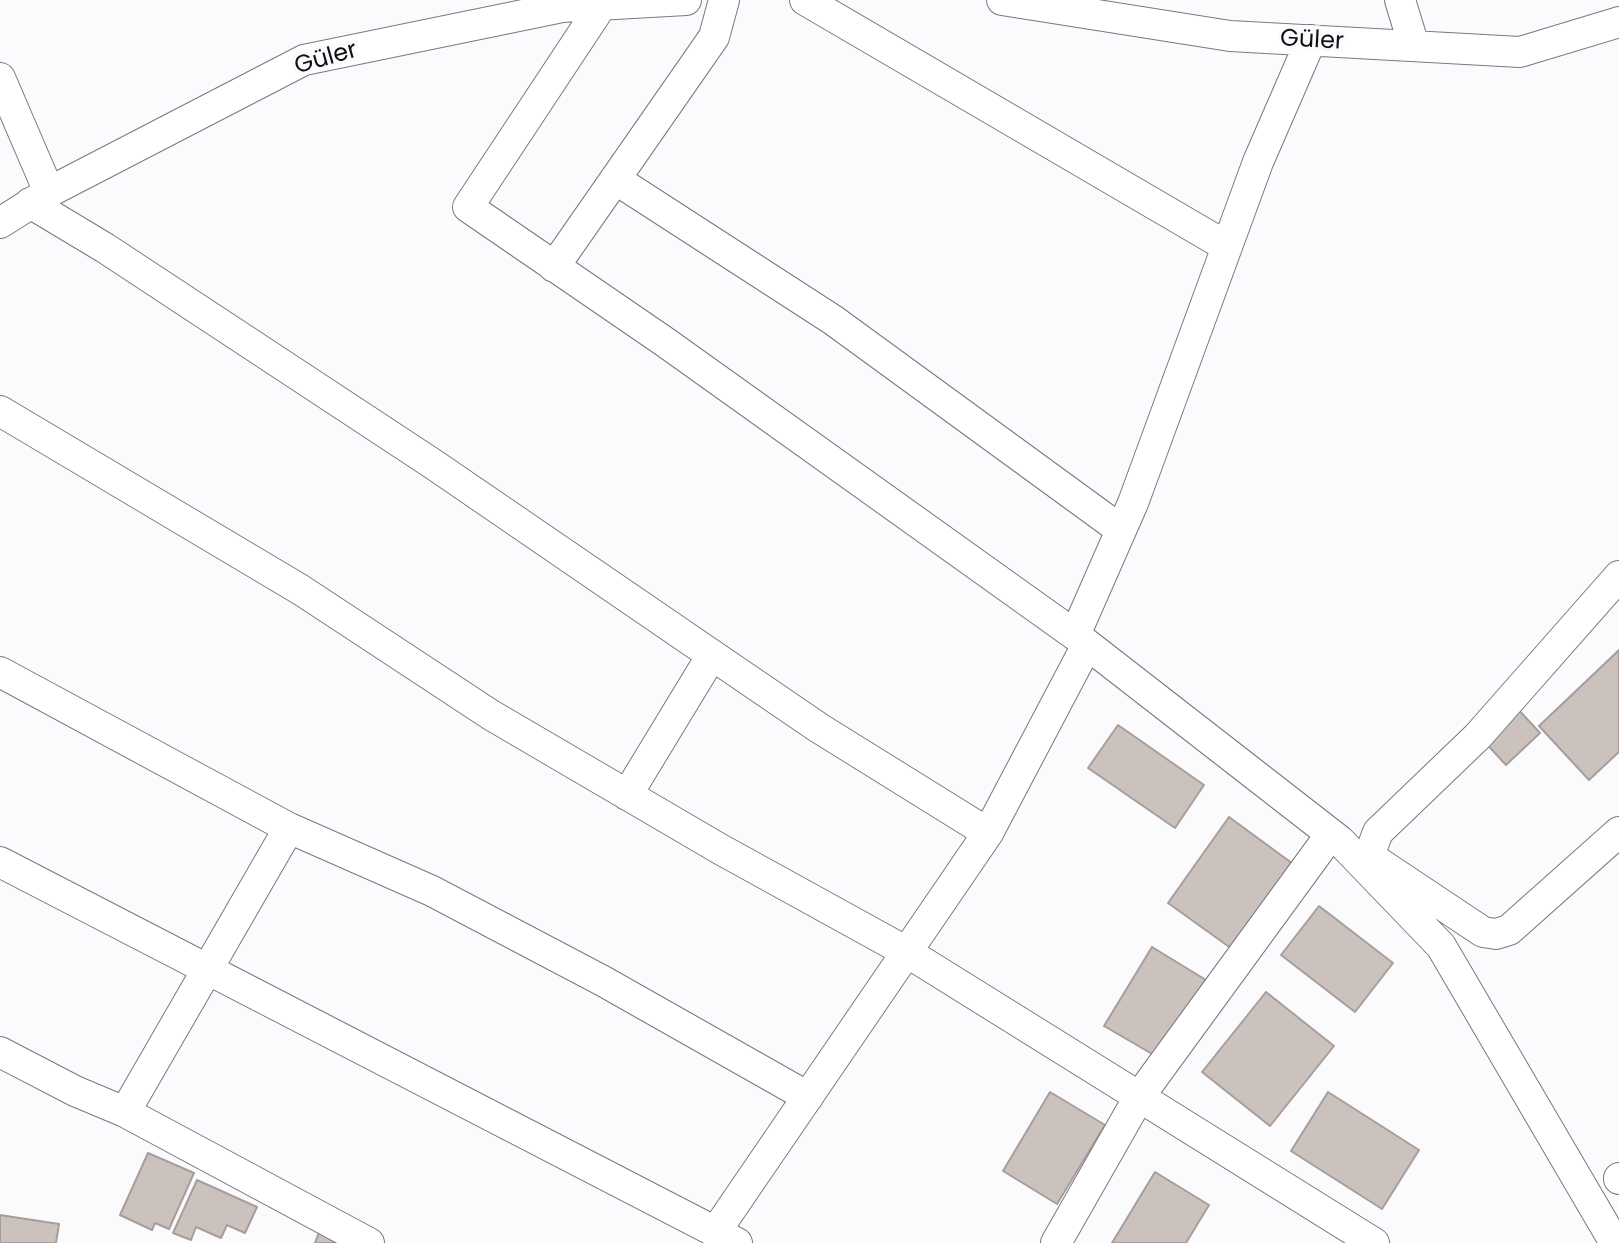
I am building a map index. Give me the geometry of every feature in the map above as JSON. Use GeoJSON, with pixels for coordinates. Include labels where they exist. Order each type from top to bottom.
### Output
{"type":"FeatureCollection","features":[{"type":"Feature","properties":{"kind":"street","name":"Güler"},"geometry":{"type":"LineString","coordinates":[[0,223],[40,197],[304,60],[562,7],[686,0]]}},
{"type":"Feature","properties":{"kind":"street"},"geometry":{"type":"LineString","coordinates":[[554,267],[714,37],[724,0]]}},
{"type":"Feature","properties":{"kind":"street"},"geometry":{"type":"LineString","coordinates":[[805,0],[1226,246]]}},
{"type":"Feature","properties":{"kind":"street","name":"Güler"},"geometry":{"type":"LineString","coordinates":[[1002,0],[1230,36],[1520,52],[1619,22]]}},
{"type":"Feature","properties":{"kind":"street"},"geometry":{"type":"LineString","coordinates":[[1400,0],[1414,46]]}},
{"type":"Feature","properties":{"kind":"street"},"geometry":{"type":"LineString","coordinates":[[600,3],[468,207],[1081,640],[1331,834],[1441,946],[1609,1240]]}},
{"type":"Feature","properties":{"kind":"street"},"geometry":{"type":"LineString","coordinates":[[0,862],[726,1237],[808,1097],[988,833],[1081,640],[1226,246],[1311,40]]}},
{"type":"Feature","properties":{"kind":"street"},"geometry":{"type":"LineString","coordinates":[[0,78],[40,197],[105,248],[433,464],[819,728],[988,833]]}},
{"type":"Feature","properties":{"kind":"street"},"geometry":{"type":"LineString","coordinates":[[615,179],[833,320],[1121,530]]}},
{"type":"Feature","properties":{"kind":"street"},"geometry":{"type":"LineString","coordinates":[[0,411],[301,590],[491,715],[905,951],[1374,1243]]}},
{"type":"Feature","properties":{"kind":"street"},"geometry":{"type":"LineString","coordinates":[[1619,576],[1478,736],[1378,832],[1369,856],[1483,932],[1496,934],[1509,930],[1619,832]]}},
{"type":"Feature","properties":{"kind":"street"},"geometry":{"type":"LineString","coordinates":[[627,795],[712,655]]}},
{"type":"Feature","properties":{"kind":"street"},"geometry":{"type":"LineString","coordinates":[[0,672],[289,828],[432,891],[603,981],[808,1097]]}},
{"type":"Feature","properties":{"kind":"street"},"geometry":{"type":"LineString","coordinates":[[125,1112],[289,828]]}},
{"type":"Feature","properties":{"kind":"street"},"geometry":{"type":"LineString","coordinates":[[1056,1243],[1139,1097],[1331,834]]}},
{"type":"Feature","properties":{"kind":"street"},"geometry":{"type":"LineString","coordinates":[[0,1052],[75,1091],[125,1112],[369,1243]]}},
{"type":"Feature","properties":{"kind":"building"},"geometry":{"type":"Polygon","coordinates":[[[1619,650],[1619,752],[1589,780],[1539,726],[1619,650]]]}},
{"type":"Feature","properties":{"kind":"building"},"geometry":{"type":"Polygon","coordinates":[[[1515,706],[1540,733],[1506,765],[1481,738],[1515,706]]]}},
{"type":"Feature","properties":{"kind":"building"},"geometry":{"type":"Polygon","coordinates":[[[1118,725],[1204,785],[1175,828],[1088,768],[1118,725]]]}},
{"type":"Feature","properties":{"kind":"building"},"geometry":{"type":"Polygon","coordinates":[[[1229,817],[1300,869],[1239,954],[1168,903],[1229,817]]]}},
{"type":"Feature","properties":{"kind":"building"},"geometry":{"type":"Polygon","coordinates":[[[1319,906],[1393,963],[1355,1012],[1281,955],[1319,906]]]}},
{"type":"Feature","properties":{"kind":"building"},"geometry":{"type":"Polygon","coordinates":[[[1152,947],[1206,980],[1159,1058],[1104,1026],[1152,947]]]}},
{"type":"Feature","properties":{"kind":"building"},"geometry":{"type":"Polygon","coordinates":[[[1266,992],[1334,1046],[1270,1126],[1202,1072],[1266,992]]]}},
{"type":"Feature","properties":{"kind":"building"},"geometry":{"type":"Polygon","coordinates":[[[1050,1092],[1105,1125],[1057,1204],[1003,1171],[1050,1092]]]}},
{"type":"Feature","properties":{"kind":"building"},"geometry":{"type":"Polygon","coordinates":[[[1328,1092],[1419,1150],[1382,1209],[1291,1151],[1328,1092]]]}},
{"type":"Feature","properties":{"kind":"building"},"geometry":{"type":"Polygon","coordinates":[[[148,1153],[194,1173],[169,1229],[155,1223],[152,1230],[120,1215],[148,1153]]]}},
{"type":"Feature","properties":{"kind":"building"},"geometry":{"type":"Polygon","coordinates":[[[1155,1172],[1209,1205],[1186,1243],[1112,1243],[1155,1172]]]}},
{"type":"Feature","properties":{"kind":"building"},"geometry":{"type":"Polygon","coordinates":[[[197,1180],[257,1207],[245,1233],[227,1225],[221,1238],[196,1227],[191,1240],[173,1233],[197,1180]]]}},
{"type":"Feature","properties":{"kind":"building"},"geometry":{"type":"Polygon","coordinates":[[[0,1215],[59,1224],[56,1243],[0,1243],[0,1215]]]}},
{"type":"Feature","properties":{"kind":"building"},"geometry":{"type":"Polygon","coordinates":[[[319,1232],[340,1243],[315,1243],[319,1232]]]}}]}
